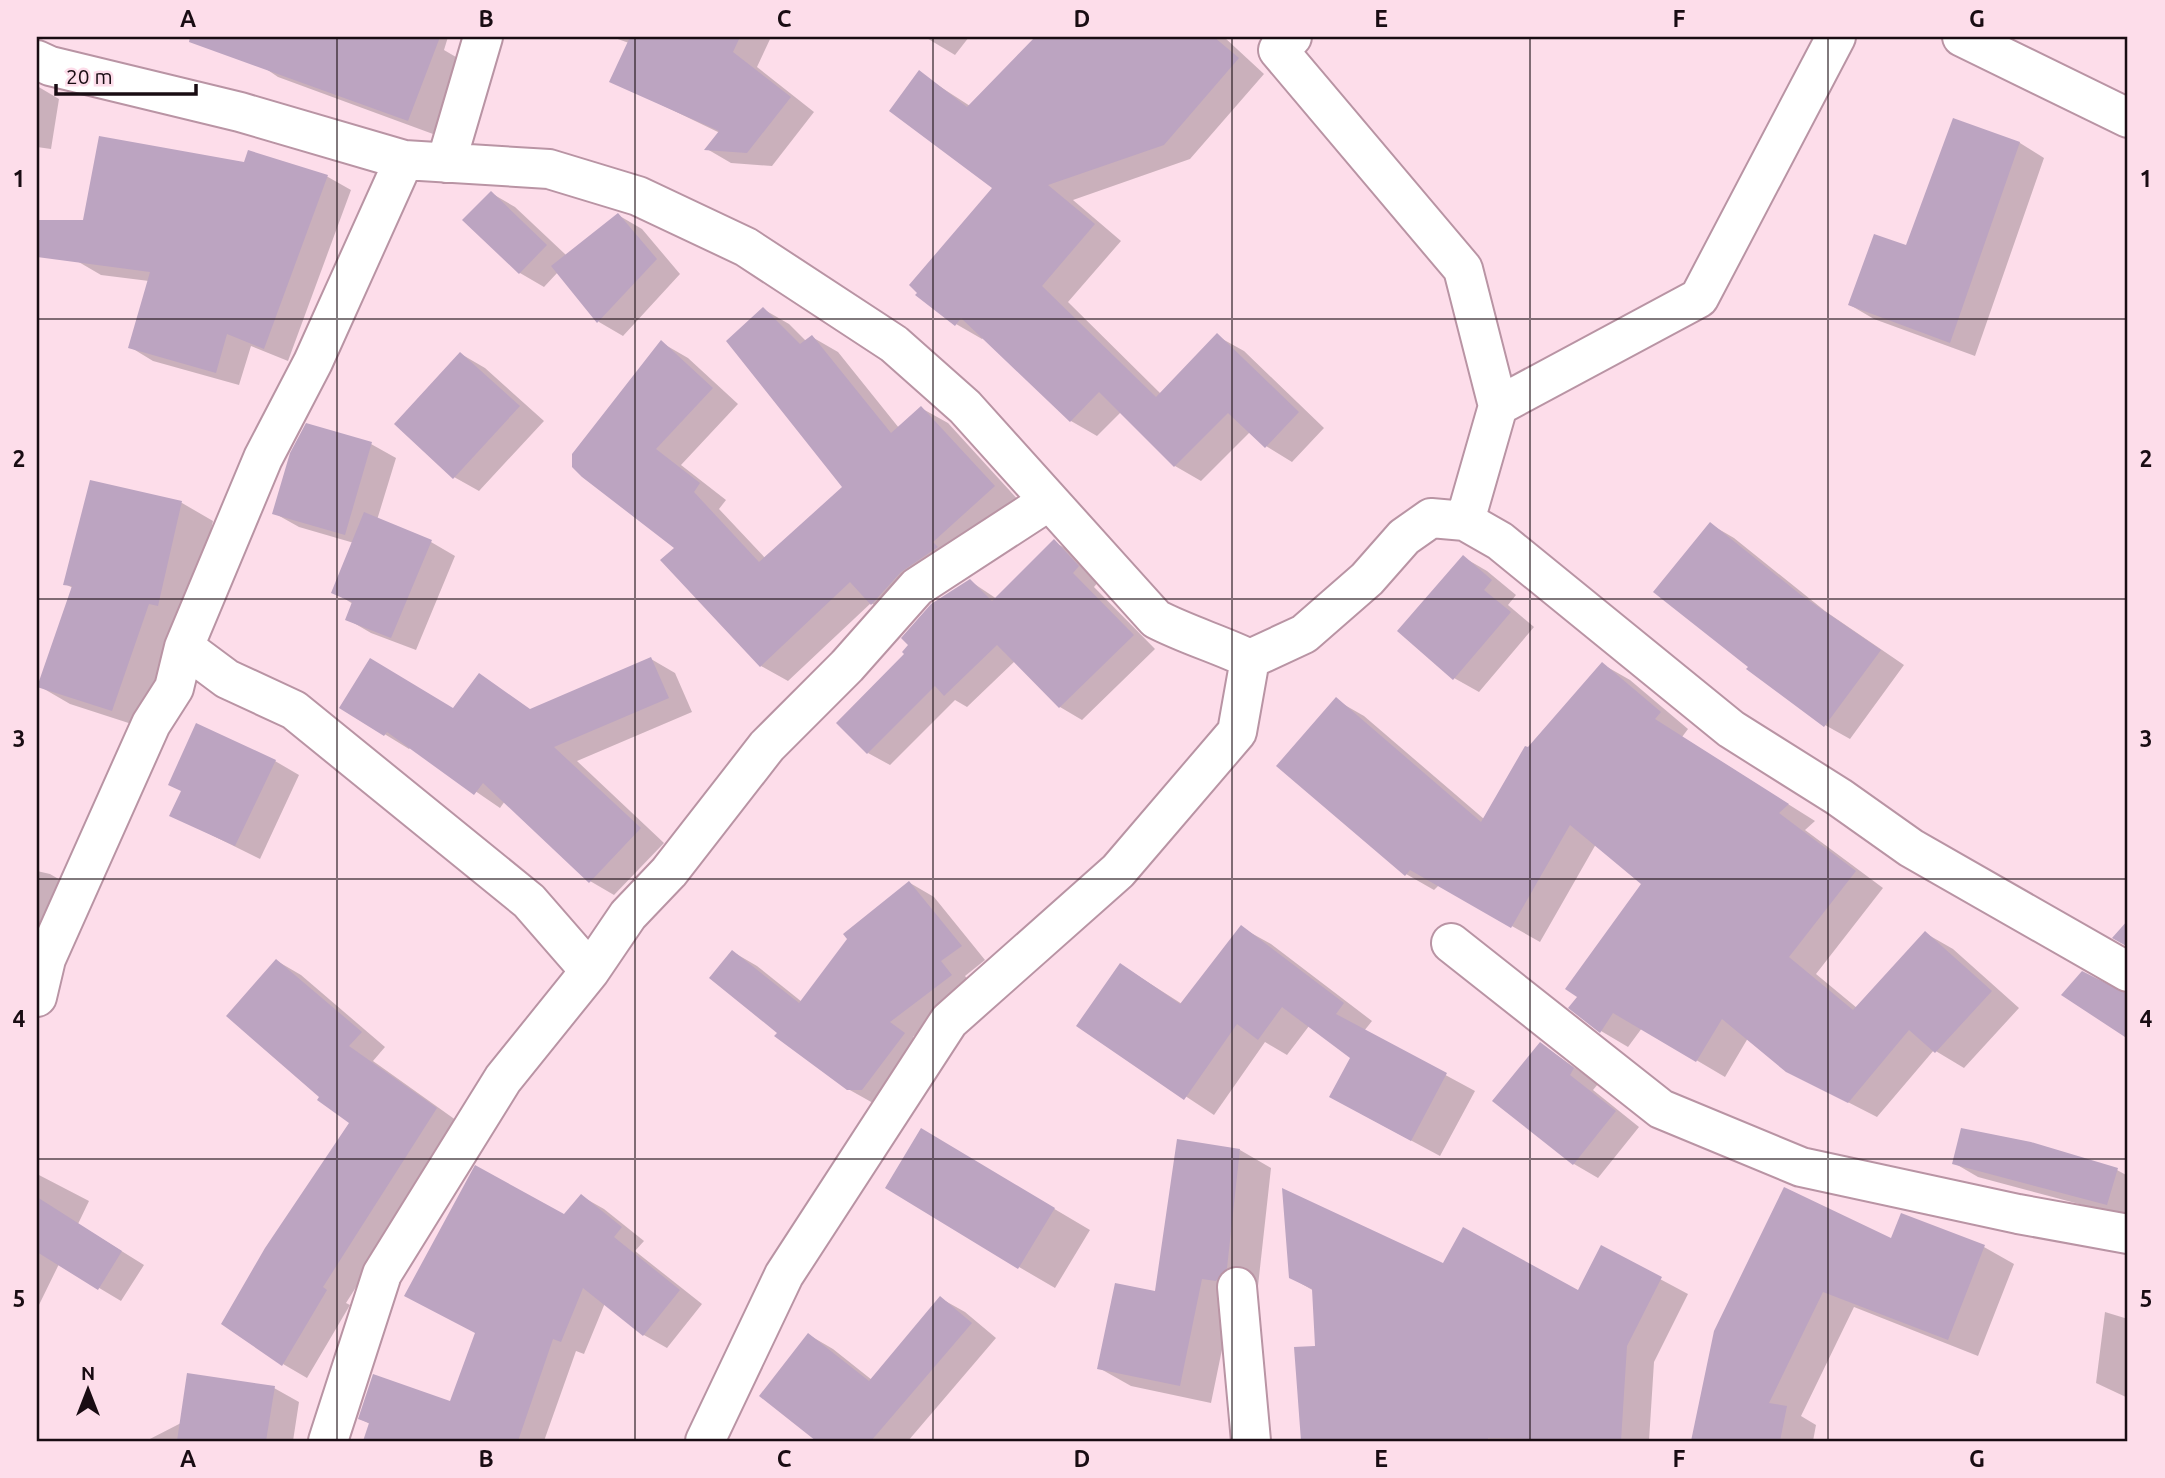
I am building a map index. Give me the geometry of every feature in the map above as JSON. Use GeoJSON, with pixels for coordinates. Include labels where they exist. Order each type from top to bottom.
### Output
{"type":"FeatureCollection","features":[{"type":"Feature","properties":{"kind":"street"},"geometry":{"type":"LineString","coordinates":[[446,163],[483,37]]}},
{"type":"Feature","properties":{"kind":"street"},"geometry":{"type":"LineString","coordinates":[[1498,407],[1699,298],[1836,37]]}},
{"type":"Feature","properties":{"kind":"street"},"geometry":{"type":"LineString","coordinates":[[1962,37],[2128,118]]}},
{"type":"Feature","properties":{"kind":"street"},"geometry":{"type":"LineString","coordinates":[[1278,41],[1463,269],[1498,407],[1465,521]]}},
{"type":"Feature","properties":{"kind":"street"},"geometry":{"type":"LineString","coordinates":[[37,60],[50,66],[240,111],[404,160],[549,169],[638,196],[746,247],[894,344],[965,407],[1156,619],[1191,637],[1222,645],[1250,659]]}},
{"type":"Feature","properties":{"kind":"street"},"geometry":{"type":"LineString","coordinates":[[37,997],[46,959],[151,724],[174,688],[184,647],[263,458],[313,362],[404,160]]}},
{"type":"Feature","properties":{"kind":"street"},"geometry":{"type":"LineString","coordinates":[[328,1441],[382,1274],[503,1079],[590,971],[628,915],[669,873],[766,746],[846,666],[917,587],[1049,501]]}},
{"type":"Feature","properties":{"kind":"street"},"geometry":{"type":"LineString","coordinates":[[1250,659],[1304,634],[1367,579],[1404,537],[1431,519],[1465,521],[1511,549],[1731,729],[1839,797],[1911,848],[2128,972]]}},
{"type":"Feature","properties":{"kind":"street"},"geometry":{"type":"LineString","coordinates":[[184,647],[227,679],[294,710],[529,901],[590,971]]}},
{"type":"Feature","properties":{"kind":"street"},"geometry":{"type":"LineString","coordinates":[[705,1441],[784,1275],[949,1021],[1118,871],[1237,732],[1250,659]]}},
{"type":"Feature","properties":{"kind":"street"},"geometry":{"type":"LineString","coordinates":[[1451,943],[1661,1109],[1801,1167],[2018,1214],[2128,1234]]}},
{"type":"Feature","properties":{"kind":"street"},"geometry":{"type":"LineString","coordinates":[[1237,1287],[1251,1441]]}},
{"type":"Feature","properties":{"kind":"building"},"geometry":{"type":"Polygon","coordinates":[[[190,37],[440,37],[408,121],[189,42],[190,37]]]}},
{"type":"Feature","properties":{"kind":"building"},"geometry":{"type":"Polygon","coordinates":[[[630,37],[740,37],[733,52],[791,97],[747,153],[704,150],[719,131],[609,82],[630,37]]]}},
{"type":"Feature","properties":{"kind":"building"},"geometry":{"type":"Polygon","coordinates":[[[1035,37],[1214,37],[1239,58],[1164,145],[1048,185],[1095,224],[1042,286],[1156,397],[1217,333],[1299,412],[1265,448],[1228,413],[1174,467],[1099,392],[1070,422],[961,318],[955,326],[915,295],[917,293],[909,285],[992,188],[889,111],[919,70],[967,107],[1035,37]]]}},
{"type":"Feature","properties":{"kind":"building"},"geometry":{"type":"Polygon","coordinates":[[[1953,118],[2020,142],[1950,343],[1848,305],[1874,234],[1906,245],[1953,118]]]}},
{"type":"Feature","properties":{"kind":"building"},"geometry":{"type":"Polygon","coordinates":[[[99,136],[244,162],[248,150],[328,175],[264,349],[227,334],[216,373],[128,348],[150,272],[37,257],[37,220],[83,220],[99,136]]]}},
{"type":"Feature","properties":{"kind":"building"},"geometry":{"type":"Polygon","coordinates":[[[491,191],[547,245],[519,274],[462,220],[491,191]]]}},
{"type":"Feature","properties":{"kind":"building"},"geometry":{"type":"Polygon","coordinates":[[[618,213],[657,259],[597,323],[551,266],[618,213]]]}},
{"type":"Feature","properties":{"kind":"building"},"geometry":{"type":"Polygon","coordinates":[[[763,307],[800,344],[812,335],[891,433],[921,406],[995,486],[933,542],[938,547],[901,572],[871,605],[850,582],[760,667],[660,560],[674,548],[582,477],[572,467],[572,454],[661,340],[713,388],[656,449],[700,483],[694,492],[759,562],[842,487],[726,341],[763,307]]]}},
{"type":"Feature","properties":{"kind":"building"},"geometry":{"type":"Polygon","coordinates":[[[460,352],[520,406],[453,479],[394,424],[460,352]]]}},
{"type":"Feature","properties":{"kind":"building"},"geometry":{"type":"Polygon","coordinates":[[[306,423],[372,442],[345,535],[272,514],[290,453],[306,423]]]}},
{"type":"Feature","properties":{"kind":"building"},"geometry":{"type":"Polygon","coordinates":[[[90,480],[182,501],[158,606],[149,604],[112,711],[37,687],[72,586],[63,585],[90,480]]]}},
{"type":"Feature","properties":{"kind":"building"},"geometry":{"type":"Polygon","coordinates":[[[364,512],[432,540],[391,638],[345,620],[352,602],[331,593],[364,512]]]}},
{"type":"Feature","properties":{"kind":"building"},"geometry":{"type":"Polygon","coordinates":[[[1710,522],[1801,595],[1881,650],[1824,727],[1746,669],[1748,667],[1653,592],[1710,522]]]}},
{"type":"Feature","properties":{"kind":"building"},"geometry":{"type":"Polygon","coordinates":[[[1054,539],[1079,566],[1073,573],[1134,635],[1059,708],[997,645],[944,696],[935,686],[867,754],[836,723],[904,654],[902,652],[908,645],[901,638],[931,604],[970,579],[992,601],[1054,539]]]}},
{"type":"Feature","properties":{"kind":"building"},"geometry":{"type":"Polygon","coordinates":[[[1463,555],[1492,580],[1484,590],[1511,612],[1453,680],[1397,631],[1463,555]]]}},
{"type":"Feature","properties":{"kind":"building"},"geometry":{"type":"Polygon","coordinates":[[[651,657],[669,698],[554,747],[641,828],[589,883],[483,783],[474,795],[387,732],[384,736],[339,708],[370,658],[453,708],[479,673],[530,709],[651,657]]]}},
{"type":"Feature","properties":{"kind":"building"},"geometry":{"type":"Polygon","coordinates":[[[1602,662],[1661,712],[1655,719],[1789,804],[1779,813],[1856,871],[1789,957],[1853,1010],[1925,931],[1992,991],[1935,1053],[1909,1030],[1848,1103],[1786,1072],[1722,1019],[1696,1062],[1613,1013],[1600,1033],[1568,1008],[1577,997],[1565,989],[1641,884],[1570,825],[1511,928],[1410,870],[1405,876],[1276,766],[1336,697],[1481,822],[1525,746],[1528,747],[1602,662]]]}},
{"type":"Feature","properties":{"kind":"building"},"geometry":{"type":"Polygon","coordinates":[[[196,723],[276,760],[235,846],[169,816],[181,791],[168,785],[196,723]]]}},
{"type":"Feature","properties":{"kind":"building"},"geometry":{"type":"Polygon","coordinates":[[[909,881],[962,946],[941,961],[952,975],[890,1022],[905,1033],[862,1090],[847,1090],[774,1036],[777,1033],[709,978],[732,950],[799,1003],[847,939],[843,934],[909,881]]]}},
{"type":"Feature","properties":{"kind":"building"},"geometry":{"type":"Polygon","coordinates":[[[2128,920],[2128,947],[2112,938],[2128,920]]]}},
{"type":"Feature","properties":{"kind":"building"},"geometry":{"type":"Polygon","coordinates":[[[1241,925],[1344,1003],[1336,1014],[1447,1073],[1411,1141],[1329,1097],[1350,1058],[1282,1007],[1258,1040],[1237,1024],[1184,1100],[1076,1026],[1120,963],[1180,1004],[1241,925]]]}},
{"type":"Feature","properties":{"kind":"building"},"geometry":{"type":"Polygon","coordinates":[[[276,959],[362,1032],[349,1046],[437,1108],[323,1287],[327,1290],[282,1366],[221,1324],[265,1248],[349,1123],[317,1100],[319,1097],[226,1016],[276,959]]]}},
{"type":"Feature","properties":{"kind":"building"},"geometry":{"type":"Polygon","coordinates":[[[2082,971],[2128,994],[2128,1039],[2061,995],[2082,971]]]}},
{"type":"Feature","properties":{"kind":"building"},"geometry":{"type":"Polygon","coordinates":[[[1540,1042],[1574,1068],[1570,1075],[1616,1111],[1573,1165],[1492,1101],[1540,1042]]]}},
{"type":"Feature","properties":{"kind":"building"},"geometry":{"type":"Polygon","coordinates":[[[921,1128],[1055,1208],[1018,1269],[885,1188],[921,1128]]]}},
{"type":"Feature","properties":{"kind":"building"},"geometry":{"type":"Polygon","coordinates":[[[1961,1128],[2031,1142],[2118,1168],[2107,1205],[1952,1164],[1961,1128]]]}},
{"type":"Feature","properties":{"kind":"building"},"geometry":{"type":"Polygon","coordinates":[[[1177,1139],[1240,1149],[1227,1268],[1216,1281],[1202,1279],[1180,1386],[1097,1369],[1115,1283],[1155,1291],[1177,1139]]]}},
{"type":"Feature","properties":{"kind":"building"},"geometry":{"type":"Polygon","coordinates":[[[475,1165],[564,1214],[581,1194],[622,1227],[614,1237],[680,1290],[643,1336],[583,1288],[561,1342],[553,1339],[518,1441],[363,1441],[369,1423],[358,1419],[373,1374],[450,1401],[475,1333],[404,1296],[475,1165]]]}},
{"type":"Feature","properties":{"kind":"building"},"geometry":{"type":"Polygon","coordinates":[[[1784,1187],[1891,1238],[1901,1213],[1985,1245],[1948,1340],[1823,1292],[1769,1403],[1787,1406],[1780,1441],[1691,1441],[1714,1331],[1784,1187]]]}},
{"type":"Feature","properties":{"kind":"building"},"geometry":{"type":"Polygon","coordinates":[[[1282,1188],[1443,1263],[1463,1227],[1578,1290],[1601,1245],[1662,1277],[1627,1346],[1621,1441],[1488,1438],[1488,1441],[1301,1441],[1294,1347],[1315,1346],[1312,1289],[1289,1278],[1282,1188]]]}},
{"type":"Feature","properties":{"kind":"building"},"geometry":{"type":"Polygon","coordinates":[[[37,1197],[122,1251],[98,1290],[37,1252],[37,1197]]]}},
{"type":"Feature","properties":{"kind":"building"},"geometry":{"type":"Polygon","coordinates":[[[940,1296],[972,1323],[871,1441],[816,1441],[759,1396],[808,1333],[869,1381],[940,1296]]]}},
{"type":"Feature","properties":{"kind":"building"},"geometry":{"type":"Polygon","coordinates":[[[187,1373],[275,1386],[266,1441],[177,1441],[187,1373]]]}}]}
